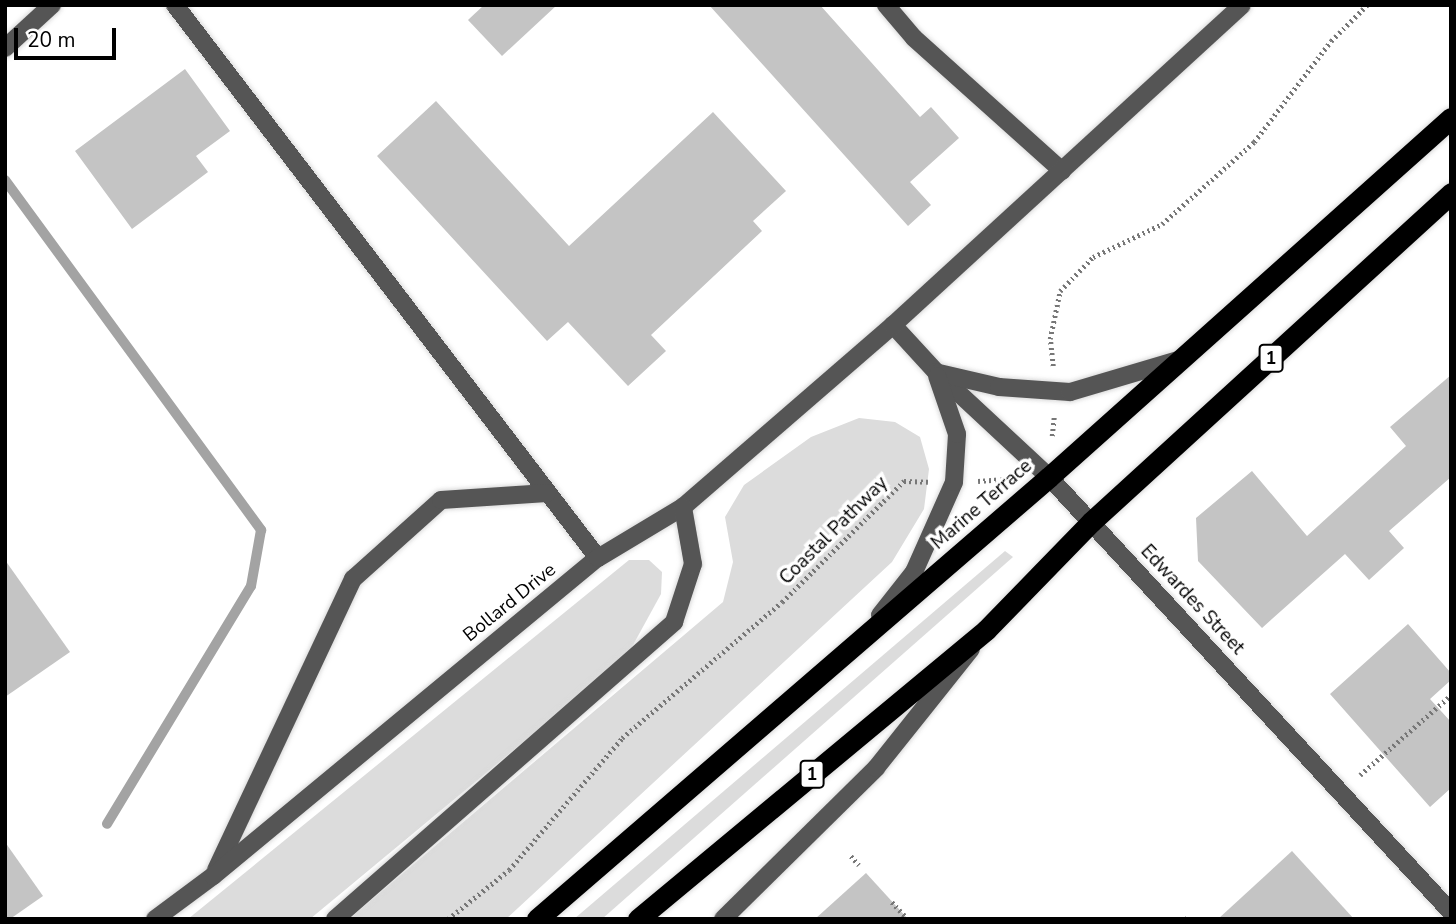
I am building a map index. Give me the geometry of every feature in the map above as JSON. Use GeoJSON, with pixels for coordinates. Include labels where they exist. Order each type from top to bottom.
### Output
{"type":"FeatureCollection","features":[{"type":"Feature","properties":{"kind":"highway","name":"Marine Terrace"},"geometry":{"type":"LineString","coordinates":[[537,919],[1049,477],[1451,117]]}},
{"type":"Feature","properties":{"kind":"highway","name":"1"},"geometry":{"type":"LineString","coordinates":[[638,919],[986,630],[1091,523],[1451,193]]}},
{"type":"Feature","properties":{"kind":"street"},"geometry":{"type":"LineString","coordinates":[[7,47],[52,5]]}},
{"type":"Feature","properties":{"kind":"street"},"geometry":{"type":"LineString","coordinates":[[175,5],[598,558]]}},
{"type":"Feature","properties":{"kind":"street"},"geometry":{"type":"LineString","coordinates":[[886,5],[914,38],[1062,171]]}},
{"type":"Feature","properties":{"kind":"street","name":"Bollard Drive"},"geometry":{"type":"LineString","coordinates":[[155,919],[214,876],[598,558],[683,507],[893,325],[1242,5]]}},
{"type":"Feature","properties":{"kind":"street","name":"Edwardes Street"},"geometry":{"type":"LineString","coordinates":[[893,325],[936,372],[1049,477],[1451,912]]}},
{"type":"Feature","properties":{"kind":"street"},"geometry":{"type":"LineString","coordinates":[[936,372],[999,387],[1056,392],[1096,386],[1183,358]]}},
{"type":"Feature","properties":{"kind":"street"},"geometry":{"type":"LineString","coordinates":[[859,641],[914,572],[954,482],[957,434],[936,372]]}},
{"type":"Feature","properties":{"kind":"street"},"geometry":{"type":"LineString","coordinates":[[214,876],[353,579],[441,500],[547,493]]}},
{"type":"Feature","properties":{"kind":"street"},"geometry":{"type":"LineString","coordinates":[[335,919],[674,622],[693,564],[683,507]]}},
{"type":"Feature","properties":{"kind":"street"},"geometry":{"type":"LineString","coordinates":[[723,919],[876,768],[986,630]]}},
{"type":"Feature","properties":{"kind":"path"},"geometry":{"type":"LineString","coordinates":[[1049,477],[1056,392],[1050,339],[1060,291],[1093,257],[1162,224],[1254,142],[1331,41],[1367,5]]}},
{"type":"Feature","properties":{"kind":"path","name":"Coastal Pathway"},"geometry":{"type":"LineString","coordinates":[[448,919],[509,870],[622,738],[782,602],[904,481],[954,482],[1049,477]]}},
{"type":"Feature","properties":{"kind":"path"},"geometry":{"type":"LineString","coordinates":[[1342,791],[1451,695]]}},
{"type":"Feature","properties":{"kind":"path"},"geometry":{"type":"LineString","coordinates":[[851,856],[859,865]]}},
{"type":"Feature","properties":{"kind":"path"},"geometry":{"type":"LineString","coordinates":[[892,902],[908,919]]}},
{"type":"Feature","properties":{"kind":"shaded area"},"geometry":{"type":"Polygon","coordinates":[[[859,418],[895,422],[920,437],[929,469],[924,509],[892,562],[506,919],[349,919],[723,602],[733,562],[725,517],[744,485],[811,437],[859,418]]]}},
{"type":"Feature","properties":{"kind":"shaded area"},"geometry":{"type":"Polygon","coordinates":[[[1005,551],[1013,557],[602,919],[574,919],[1005,551]]]}},
{"type":"Feature","properties":{"kind":"shaded area"},"geometry":{"type":"Polygon","coordinates":[[[629,560],[649,560],[662,572],[661,594],[627,656],[310,919],[188,919],[629,560]]]}},
{"type":"Feature","properties":{"kind":"building"},"geometry":{"type":"Polygon","coordinates":[[[484,5],[557,5],[502,56],[468,20],[484,5]]]}},
{"type":"Feature","properties":{"kind":"building"},"geometry":{"type":"Polygon","coordinates":[[[709,5],[820,5],[920,117],[931,107],[959,138],[910,182],[931,205],[908,226],[709,5]]]}},
{"type":"Feature","properties":{"kind":"building"},"geometry":{"type":"Polygon","coordinates":[[[185,69],[230,131],[196,156],[208,172],[132,229],[75,151],[185,69]]]}},
{"type":"Feature","properties":{"kind":"building"},"geometry":{"type":"Polygon","coordinates":[[[436,101],[569,246],[713,112],[786,191],[753,221],[762,231],[651,335],[666,351],[628,386],[568,322],[547,341],[377,156],[436,101]]]}},
{"type":"Feature","properties":{"kind":"building"},"geometry":{"type":"Polygon","coordinates":[[[1451,375],[1451,477],[1389,531],[1404,548],[1369,580],[1345,554],[1262,628],[1198,561],[1196,518],[1252,471],[1307,536],[1406,446],[1390,427],[1451,375]]]}},
{"type":"Feature","properties":{"kind":"building"},"geometry":{"type":"Polygon","coordinates":[[[5,560],[70,652],[5,697],[5,560]]]}},
{"type":"Feature","properties":{"kind":"building"},"geometry":{"type":"Polygon","coordinates":[[[1408,624],[1451,673],[1451,680],[1430,699],[1451,722],[1451,788],[1430,807],[1330,694],[1408,624]]]}},
{"type":"Feature","properties":{"kind":"building"},"geometry":{"type":"Polygon","coordinates":[[[5,842],[43,896],[10,919],[5,919],[5,842]]]}},
{"type":"Feature","properties":{"kind":"building"},"geometry":{"type":"Polygon","coordinates":[[[1292,851],[1354,919],[1218,919],[1292,851]]]}},
{"type":"Feature","properties":{"kind":"building"},"geometry":{"type":"Polygon","coordinates":[[[866,873],[908,919],[815,919],[866,873]]]}},
{"type":"Feature","properties":{"kind":"waterway"},"geometry":{"type":"LineString","coordinates":[[5,180],[261,530],[251,586],[107,824]]}}]}
